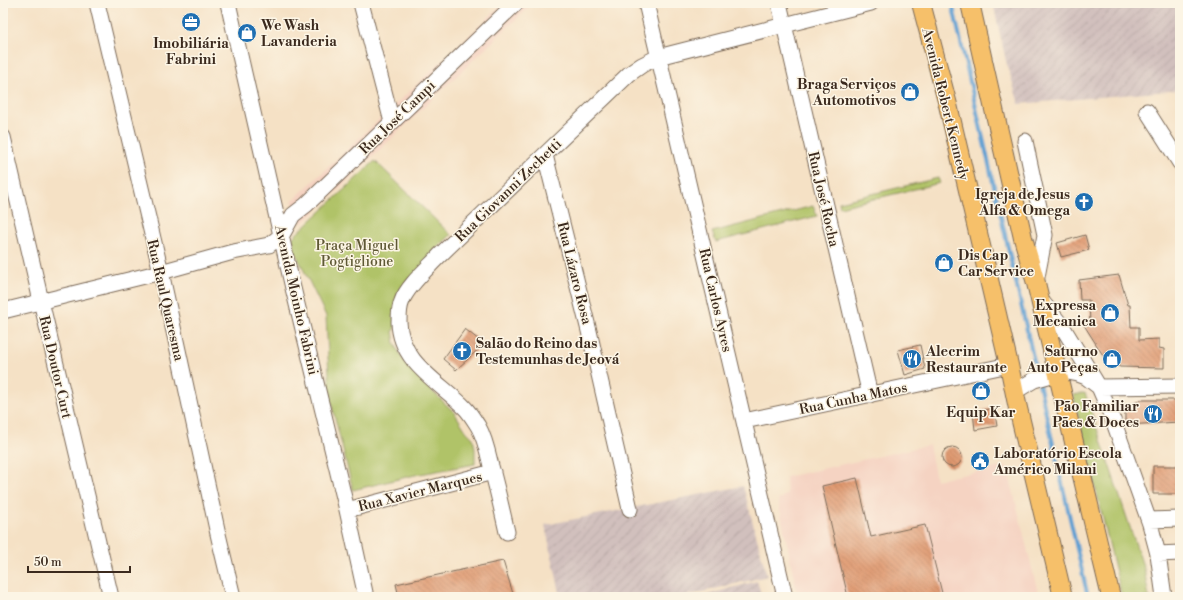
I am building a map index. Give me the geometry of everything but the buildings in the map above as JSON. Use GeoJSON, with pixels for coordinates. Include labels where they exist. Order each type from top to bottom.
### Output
{"type":"FeatureCollection","features":[{"type":"Feature","properties":{"kind":"main road","name":"Avenida Robert Kennedy"},"geometry":{"type":"LineString","coordinates":[[921,3],[948,105],[1009,365],[1018,389],[1063,597]]}},
{"type":"Feature","properties":{"kind":"main road"},"geometry":{"type":"LineString","coordinates":[[970,3],[1023,238],[1037,289],[1052,375],[1111,597]]}},
{"type":"Feature","properties":{"kind":"street","name":"Rua Raul Quaresma"},"geometry":{"type":"LineString","coordinates":[[97,3],[161,272],[233,597]]}},
{"type":"Feature","properties":{"kind":"street","name":"Avenida Moinho Fabrini"},"geometry":{"type":"LineString","coordinates":[[228,3],[366,597]]}},
{"type":"Feature","properties":{"kind":"street"},"geometry":{"type":"LineString","coordinates":[[361,3],[392,122]]}},
{"type":"Feature","properties":{"kind":"street","name":"Rua José Campi"},"geometry":{"type":"LineString","coordinates":[[282,235],[293,215],[306,205],[516,3]]}},
{"type":"Feature","properties":{"kind":"street","name":"Rua Carlos Ayres"},"geometry":{"type":"LineString","coordinates":[[646,3],[786,597]]}},
{"type":"Feature","properties":{"kind":"street","name":"Rua José Rocha"},"geometry":{"type":"LineString","coordinates":[[779,3],[870,394]]}},
{"type":"Feature","properties":{"kind":"street","name":"Rua Giovanni Zechetti"},"geometry":{"type":"LineString","coordinates":[[507,532],[486,446],[478,427],[466,409],[411,358],[401,338],[399,314],[402,300],[410,287],[439,256],[544,155],[629,74],[642,65],[658,57],[871,3]]}},
{"type":"Feature","properties":{"kind":"street"},"geometry":{"type":"LineString","coordinates":[[1147,111],[1180,163]]}},
{"type":"Feature","properties":{"kind":"street","name":"Rua Doutor Curt"},"geometry":{"type":"LineString","coordinates":[[3,137],[111,597]]}},
{"type":"Feature","properties":{"kind":"street"},"geometry":{"type":"LineString","coordinates":[[1025,141],[1044,235],[1037,289],[1062,326],[1099,388],[1112,417],[1149,520],[1158,554],[1164,597]]}},
{"type":"Feature","properties":{"kind":"street","name":"Rua Lázaro Rosa"},"geometry":{"type":"LineString","coordinates":[[544,155],[589,331],[630,509]]}},
{"type":"Feature","properties":{"kind":"street"},"geometry":{"type":"LineString","coordinates":[[3,311],[161,272],[233,252],[269,245],[282,235]]}},
{"type":"Feature","properties":{"kind":"street","name":"Rua Cunha Matos"},"geometry":{"type":"LineString","coordinates":[[744,421],[1009,365]]}},
{"type":"Feature","properties":{"kind":"street"},"geometry":{"type":"LineString","coordinates":[[1018,389],[1034,380],[1068,372],[1086,377],[1099,388],[1180,386]]}},
{"type":"Feature","properties":{"kind":"street","name":"Rua Xavier Marques"},"geometry":{"type":"LineString","coordinates":[[347,510],[493,472]]}},
{"type":"Feature","properties":{"kind":"street"},"geometry":{"type":"LineString","coordinates":[[1149,520],[1180,519]]}},
{"type":"Feature","properties":{"kind":"street"},"geometry":{"type":"LineString","coordinates":[[1158,554],[1180,553]]}},
{"type":"Feature","properties":{"kind":"shaded area"},"geometry":{"type":"Polygon","coordinates":[[[504,3],[533,3],[302,224],[292,201],[504,3]]]}},
{"type":"Feature","properties":{"kind":"shaded area"},"geometry":{"type":"Polygon","coordinates":[[[993,3],[1180,3],[1180,90],[1019,104],[1006,61],[993,3]]]}},
{"type":"Feature","properties":{"kind":"shaded area"},"geometry":{"type":"Polygon","coordinates":[[[929,445],[936,480],[1007,466],[1039,597],[798,597],[778,500],[787,494],[786,477],[929,445]]]}},
{"type":"Feature","properties":{"kind":"shaded area"},"geometry":{"type":"Polygon","coordinates":[[[743,486],[767,576],[682,597],[561,597],[545,525],[743,486]]]}},
{"type":"Feature","properties":{"kind":"shaded area"},"geometry":{"type":"Polygon","coordinates":[[[757,581],[762,597],[699,597],[757,581]]]}},
{"type":"Feature","properties":{"kind":"green space","name":"Praça Miguel Pogtiglione"},"geometry":{"type":"Polygon","coordinates":[[[375,161],[451,235],[436,249],[393,331],[395,344],[402,358],[412,372],[454,412],[466,431],[473,438],[475,464],[415,475],[353,490],[330,398],[326,316],[295,252],[292,238],[375,161]]]}},
{"type":"Feature","properties":{"kind":"green space"},"geometry":{"type":"Polygon","coordinates":[[[938,178],[940,183],[840,207],[839,202],[938,178]]]}},
{"type":"Feature","properties":{"kind":"green space"},"geometry":{"type":"Polygon","coordinates":[[[813,206],[817,216],[716,242],[712,232],[813,206]]]}},
{"type":"Feature","properties":{"kind":"green space"},"geometry":{"type":"Polygon","coordinates":[[[1085,393],[1144,569],[1149,597],[1122,597],[1073,395],[1085,393]]]}},
{"type":"Feature","properties":{"kind":"waterway"},"geometry":{"type":"LineString","coordinates":[[952,3],[1088,597]]}},
{"type":"Feature","properties":{"kind":"place","name":"Imobiliária Fabrini"},"geometry":{"type":"Point","coordinates":[191,22]}},
{"type":"Feature","properties":{"kind":"place","name":"We Wash Lavanderia"},"geometry":{"type":"Point","coordinates":[247,33]}},
{"type":"Feature","properties":{"kind":"place","name":"Braga Serviços Automotivos"},"geometry":{"type":"Point","coordinates":[910,92]}},
{"type":"Feature","properties":{"kind":"place","name":"Igreja de Jesus Alfa & Omega"},"geometry":{"type":"Point","coordinates":[1084,202]}},
{"type":"Feature","properties":{"kind":"place","name":"Dis Cap Car Service"},"geometry":{"type":"Point","coordinates":[944,263]}},
{"type":"Feature","properties":{"kind":"place","name":"Expressa Mecanica"},"geometry":{"type":"Point","coordinates":[1110,313]}},
{"type":"Feature","properties":{"kind":"place","name":"Salão do Reino das Testemunhas de Jeová"},"geometry":{"type":"Point","coordinates":[462,351]}},
{"type":"Feature","properties":{"kind":"place","name":"Alecrim Restaurante"},"geometry":{"type":"Point","coordinates":[912,359]}},
{"type":"Feature","properties":{"kind":"place","name":"Saturno Auto Peças"},"geometry":{"type":"Point","coordinates":[1112,359]}},
{"type":"Feature","properties":{"kind":"place","name":"Equip Kar"},"geometry":{"type":"Point","coordinates":[981,391]}},
{"type":"Feature","properties":{"kind":"place","name":"Pão Familiar Pães & Doces"},"geometry":{"type":"Point","coordinates":[1153,414]}},
{"type":"Feature","properties":{"kind":"place","name":"Laboratório Escola Américo Milani"},"geometry":{"type":"Point","coordinates":[980,461]}}]}
